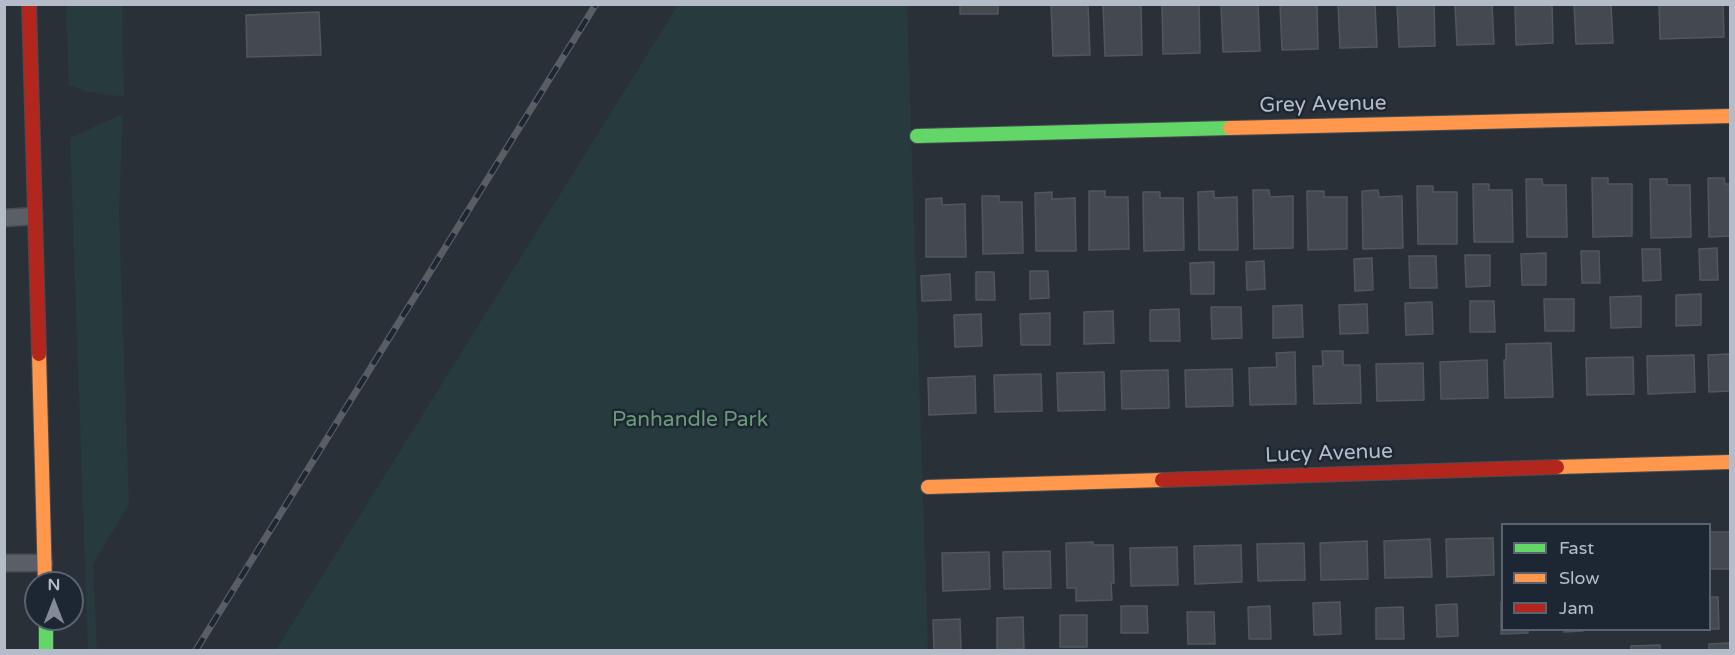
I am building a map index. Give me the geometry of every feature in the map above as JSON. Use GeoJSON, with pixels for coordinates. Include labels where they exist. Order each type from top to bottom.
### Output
{"type":"FeatureCollection","features":[{"type":"Feature","properties":{"kind":"street"},"geometry":{"type":"LineString","coordinates":[[29,4],[44,571]]}},
{"type":"Feature","properties":{"kind":"street","name":"Grey Avenue"},"geometry":{"type":"LineString","coordinates":[[917,136],[1731,116]]}},
{"type":"Feature","properties":{"kind":"street","name":"Lucy Avenue"},"geometry":{"type":"LineString","coordinates":[[928,487],[1731,462]]}},
{"type":"Feature","properties":{"kind":"street"},"geometry":{"type":"LineString","coordinates":[[46,631],[46,651]]}},
{"type":"Feature","properties":{"kind":"lane"},"geometry":{"type":"LineString","coordinates":[[4,218],[34,216]]}},
{"type":"Feature","properties":{"kind":"lane"},"geometry":{"type":"LineString","coordinates":[[4,563],[44,563]]}},
{"type":"Feature","properties":{"kind":"green space"},"geometry":{"type":"Polygon","coordinates":[[[66,5],[122,5],[124,97],[85,91],[69,85],[66,5]]]}},
{"type":"Feature","properties":{"kind":"green space","name":"Panhandle Park"},"geometry":{"type":"Polygon","coordinates":[[[678,5],[907,5],[928,650],[276,650],[678,5]]]}},
{"type":"Feature","properties":{"kind":"green space"},"geometry":{"type":"Polygon","coordinates":[[[118,116],[123,116],[119,211],[129,504],[93,564],[97,650],[88,650],[70,138],[118,116]]]}},
{"type":"Feature","properties":{"kind":"building"},"geometry":{"type":"Polygon","coordinates":[[[960,4],[998,4],[998,14],[960,14],[960,4]]]}},
{"type":"Feature","properties":{"kind":"building"},"geometry":{"type":"Polygon","coordinates":[[[1051,4],[1088,4],[1090,55],[1053,56],[1051,4]]]}},
{"type":"Feature","properties":{"kind":"building"},"geometry":{"type":"Polygon","coordinates":[[[1103,4],[1141,4],[1142,55],[1105,56],[1103,4]]]}},
{"type":"Feature","properties":{"kind":"building"},"geometry":{"type":"Polygon","coordinates":[[[1162,4],[1199,4],[1200,53],[1163,54],[1162,4]]]}},
{"type":"Feature","properties":{"kind":"building"},"geometry":{"type":"Polygon","coordinates":[[[1221,4],[1258,4],[1260,51],[1223,52],[1221,4]]]}},
{"type":"Feature","properties":{"kind":"building"},"geometry":{"type":"Polygon","coordinates":[[[1280,4],[1317,4],[1318,49],[1282,50],[1280,4]]]}},
{"type":"Feature","properties":{"kind":"building"},"geometry":{"type":"Polygon","coordinates":[[[1338,4],[1375,4],[1377,47],[1340,48],[1338,4]]]}},
{"type":"Feature","properties":{"kind":"building"},"geometry":{"type":"Polygon","coordinates":[[[1397,4],[1434,4],[1435,46],[1399,47],[1397,4]]]}},
{"type":"Feature","properties":{"kind":"building"},"geometry":{"type":"Polygon","coordinates":[[[1455,4],[1492,4],[1494,44],[1457,45],[1455,4]]]}},
{"type":"Feature","properties":{"kind":"building"},"geometry":{"type":"Polygon","coordinates":[[[1515,4],[1552,4],[1553,43],[1516,45],[1515,4]]]}},
{"type":"Feature","properties":{"kind":"building"},"geometry":{"type":"Polygon","coordinates":[[[1574,4],[1611,4],[1613,43],[1576,44],[1574,4]]]}},
{"type":"Feature","properties":{"kind":"building"},"geometry":{"type":"Polygon","coordinates":[[[1659,4],[1723,4],[1724,37],[1660,39],[1659,4]]]}},
{"type":"Feature","properties":{"kind":"building"},"geometry":{"type":"Polygon","coordinates":[[[319,12],[321,55],[247,57],[246,15],[319,12]]]}},
{"type":"Feature","properties":{"kind":"building"},"geometry":{"type":"Polygon","coordinates":[[[1592,178],[1608,178],[1608,184],[1632,184],[1632,236],[1593,237],[1592,178]]]}},
{"type":"Feature","properties":{"kind":"building"},"geometry":{"type":"Polygon","coordinates":[[[1708,178],[1724,178],[1725,184],[1730,184],[1730,236],[1709,237],[1708,178]]]}},
{"type":"Feature","properties":{"kind":"building"},"geometry":{"type":"Polygon","coordinates":[[[1526,179],[1542,179],[1543,185],[1566,185],[1567,237],[1527,237],[1526,179]]]}},
{"type":"Feature","properties":{"kind":"building"},"geometry":{"type":"Polygon","coordinates":[[[1650,179],[1667,179],[1667,185],[1690,185],[1691,237],[1651,238],[1650,179]]]}},
{"type":"Feature","properties":{"kind":"building"},"geometry":{"type":"Polygon","coordinates":[[[1473,184],[1489,184],[1489,190],[1512,190],[1513,242],[1474,242],[1473,184]]]}},
{"type":"Feature","properties":{"kind":"building"},"geometry":{"type":"Polygon","coordinates":[[[1417,186],[1433,186],[1433,192],[1457,192],[1457,244],[1418,244],[1417,186]]]}},
{"type":"Feature","properties":{"kind":"building"},"geometry":{"type":"Polygon","coordinates":[[[1253,190],[1269,190],[1270,197],[1293,196],[1293,248],[1254,249],[1253,190]]]}},
{"type":"Feature","properties":{"kind":"building"},"geometry":{"type":"Polygon","coordinates":[[[1378,190],[1379,197],[1402,196],[1403,248],[1363,249],[1362,191],[1378,190]]]}},
{"type":"Feature","properties":{"kind":"building"},"geometry":{"type":"Polygon","coordinates":[[[1089,191],[1105,191],[1105,197],[1128,197],[1129,249],[1089,250],[1089,191]]]}},
{"type":"Feature","properties":{"kind":"building"},"geometry":{"type":"Polygon","coordinates":[[[1214,191],[1214,198],[1237,197],[1238,250],[1199,250],[1198,192],[1214,191]]]}},
{"type":"Feature","properties":{"kind":"building"},"geometry":{"type":"Polygon","coordinates":[[[1307,191],[1324,191],[1324,197],[1347,197],[1347,249],[1308,250],[1307,191]]]}},
{"type":"Feature","properties":{"kind":"building"},"geometry":{"type":"Polygon","coordinates":[[[1052,192],[1052,199],[1075,198],[1076,251],[1036,251],[1035,193],[1052,192]]]}},
{"type":"Feature","properties":{"kind":"building"},"geometry":{"type":"Polygon","coordinates":[[[1143,192],[1160,192],[1160,198],[1183,198],[1184,250],[1144,251],[1143,192]]]}},
{"type":"Feature","properties":{"kind":"building"},"geometry":{"type":"Polygon","coordinates":[[[982,196],[999,196],[999,202],[1022,202],[1023,253],[983,254],[982,196]]]}},
{"type":"Feature","properties":{"kind":"building"},"geometry":{"type":"Polygon","coordinates":[[[942,198],[942,205],[965,204],[966,257],[926,257],[926,199],[942,198]]]}},
{"type":"Feature","properties":{"kind":"building"},"geometry":{"type":"Polygon","coordinates":[[[1717,248],[1718,280],[1700,280],[1699,249],[1717,248]]]}},
{"type":"Feature","properties":{"kind":"building"},"geometry":{"type":"Polygon","coordinates":[[[1642,249],[1660,249],[1661,280],[1643,281],[1642,249]]]}},
{"type":"Feature","properties":{"kind":"building"},"geometry":{"type":"Polygon","coordinates":[[[1581,251],[1599,251],[1600,283],[1582,283],[1581,251]]]}},
{"type":"Feature","properties":{"kind":"building"},"geometry":{"type":"Polygon","coordinates":[[[1546,253],[1546,285],[1522,285],[1521,254],[1546,253]]]}},
{"type":"Feature","properties":{"kind":"building"},"geometry":{"type":"Polygon","coordinates":[[[1465,255],[1490,255],[1490,286],[1466,287],[1465,255]]]}},
{"type":"Feature","properties":{"kind":"building"},"geometry":{"type":"Polygon","coordinates":[[[1409,256],[1436,256],[1437,288],[1410,288],[1409,256]]]}},
{"type":"Feature","properties":{"kind":"building"},"geometry":{"type":"Polygon","coordinates":[[[1372,258],[1373,290],[1355,291],[1354,259],[1372,258]]]}},
{"type":"Feature","properties":{"kind":"building"},"geometry":{"type":"Polygon","coordinates":[[[1264,261],[1265,289],[1247,290],[1246,262],[1264,261]]]}},
{"type":"Feature","properties":{"kind":"building"},"geometry":{"type":"Polygon","coordinates":[[[1214,262],[1214,294],[1191,294],[1190,263],[1214,262]]]}},
{"type":"Feature","properties":{"kind":"building"},"geometry":{"type":"Polygon","coordinates":[[[1030,271],[1048,271],[1049,298],[1030,299],[1030,271]]]}},
{"type":"Feature","properties":{"kind":"building"},"geometry":{"type":"Polygon","coordinates":[[[976,272],[994,272],[995,300],[976,300],[976,272]]]}},
{"type":"Feature","properties":{"kind":"building"},"geometry":{"type":"Polygon","coordinates":[[[950,274],[951,300],[922,301],[921,276],[950,274]]]}},
{"type":"Feature","properties":{"kind":"building"},"geometry":{"type":"Polygon","coordinates":[[[1701,294],[1701,325],[1676,326],[1676,295],[1701,294]]]}},
{"type":"Feature","properties":{"kind":"building"},"geometry":{"type":"Polygon","coordinates":[[[1641,296],[1641,327],[1611,328],[1610,297],[1641,296]]]}},
{"type":"Feature","properties":{"kind":"building"},"geometry":{"type":"Polygon","coordinates":[[[1544,299],[1574,299],[1574,331],[1545,331],[1544,299]]]}},
{"type":"Feature","properties":{"kind":"building"},"geometry":{"type":"Polygon","coordinates":[[[1470,301],[1494,301],[1495,332],[1470,332],[1470,301]]]}},
{"type":"Feature","properties":{"kind":"building"},"geometry":{"type":"Polygon","coordinates":[[[1432,302],[1433,334],[1406,335],[1405,303],[1432,302]]]}},
{"type":"Feature","properties":{"kind":"building"},"geometry":{"type":"Polygon","coordinates":[[[1367,304],[1368,333],[1340,334],[1339,305],[1367,304]]]}},
{"type":"Feature","properties":{"kind":"building"},"geometry":{"type":"Polygon","coordinates":[[[1302,305],[1303,337],[1273,338],[1273,306],[1302,305]]]}},
{"type":"Feature","properties":{"kind":"building"},"geometry":{"type":"Polygon","coordinates":[[[1211,307],[1241,307],[1242,338],[1212,339],[1211,307]]]}},
{"type":"Feature","properties":{"kind":"building"},"geometry":{"type":"Polygon","coordinates":[[[1179,309],[1180,341],[1150,341],[1150,310],[1179,309]]]}},
{"type":"Feature","properties":{"kind":"building"},"geometry":{"type":"Polygon","coordinates":[[[1113,311],[1114,343],[1084,344],[1084,312],[1113,311]]]}},
{"type":"Feature","properties":{"kind":"building"},"geometry":{"type":"Polygon","coordinates":[[[1050,313],[1050,345],[1021,345],[1020,314],[1050,313]]]}},
{"type":"Feature","properties":{"kind":"building"},"geometry":{"type":"Polygon","coordinates":[[[981,314],[982,346],[955,347],[954,315],[981,314]]]}},
{"type":"Feature","properties":{"kind":"building"},"geometry":{"type":"Polygon","coordinates":[[[1551,343],[1553,397],[1505,398],[1506,344],[1551,343]]]}},
{"type":"Feature","properties":{"kind":"building"},"geometry":{"type":"Polygon","coordinates":[[[1322,351],[1343,351],[1343,365],[1360,365],[1361,403],[1314,404],[1313,366],[1323,366],[1322,351]]]}},
{"type":"Feature","properties":{"kind":"building"},"geometry":{"type":"Polygon","coordinates":[[[1295,352],[1296,404],[1250,405],[1249,368],[1277,367],[1276,353],[1295,352]]]}},
{"type":"Feature","properties":{"kind":"building"},"geometry":{"type":"Polygon","coordinates":[[[1730,354],[1730,391],[1709,392],[1708,355],[1730,354]]]}},
{"type":"Feature","properties":{"kind":"building"},"geometry":{"type":"Polygon","coordinates":[[[1694,355],[1695,392],[1648,394],[1647,356],[1694,355]]]}},
{"type":"Feature","properties":{"kind":"building"},"geometry":{"type":"Polygon","coordinates":[[[1633,357],[1634,394],[1587,395],[1586,358],[1633,357]]]}},
{"type":"Feature","properties":{"kind":"building"},"geometry":{"type":"Polygon","coordinates":[[[1487,360],[1488,398],[1441,399],[1440,362],[1487,360]]]}},
{"type":"Feature","properties":{"kind":"building"},"geometry":{"type":"Polygon","coordinates":[[[1423,363],[1424,400],[1377,401],[1376,364],[1423,363]]]}},
{"type":"Feature","properties":{"kind":"building"},"geometry":{"type":"Polygon","coordinates":[[[1232,369],[1233,406],[1186,407],[1185,370],[1232,369]]]}},
{"type":"Feature","properties":{"kind":"building"},"geometry":{"type":"Polygon","coordinates":[[[1168,370],[1169,408],[1122,409],[1121,371],[1168,370]]]}},
{"type":"Feature","properties":{"kind":"building"},"geometry":{"type":"Polygon","coordinates":[[[1104,372],[1105,410],[1058,411],[1057,373],[1104,372]]]}},
{"type":"Feature","properties":{"kind":"building"},"geometry":{"type":"Polygon","coordinates":[[[1041,374],[1042,411],[995,412],[994,375],[1041,374]]]}},
{"type":"Feature","properties":{"kind":"building"},"geometry":{"type":"Polygon","coordinates":[[[975,376],[976,413],[929,415],[928,378],[975,376]]]}},
{"type":"Feature","properties":{"kind":"building"},"geometry":{"type":"Polygon","coordinates":[[[1711,532],[1730,532],[1730,569],[1711,569],[1711,532]]]}},
{"type":"Feature","properties":{"kind":"building"},"geometry":{"type":"Polygon","coordinates":[[[1493,538],[1494,575],[1447,577],[1446,539],[1493,538]]]}},
{"type":"Feature","properties":{"kind":"building"},"geometry":{"type":"Polygon","coordinates":[[[1430,539],[1432,577],[1385,578],[1384,541],[1430,539]]]}},
{"type":"Feature","properties":{"kind":"building"},"geometry":{"type":"Polygon","coordinates":[[[1367,541],[1368,579],[1321,580],[1320,543],[1367,541]]]}},
{"type":"Feature","properties":{"kind":"building"},"geometry":{"type":"Polygon","coordinates":[[[1093,542],[1093,545],[1113,545],[1112,600],[1076,601],[1076,588],[1067,588],[1066,543],[1093,542]]]}},
{"type":"Feature","properties":{"kind":"building"},"geometry":{"type":"Polygon","coordinates":[[[1304,543],[1305,580],[1258,581],[1257,544],[1304,543]]]}},
{"type":"Feature","properties":{"kind":"building"},"geometry":{"type":"Polygon","coordinates":[[[1241,545],[1242,582],[1195,584],[1194,546],[1241,545]]]}},
{"type":"Feature","properties":{"kind":"building"},"geometry":{"type":"Polygon","coordinates":[[[1177,547],[1178,585],[1131,586],[1130,548],[1177,547]]]}},
{"type":"Feature","properties":{"kind":"building"},"geometry":{"type":"Polygon","coordinates":[[[1050,551],[1051,588],[1004,589],[1003,552],[1050,551]]]}},
{"type":"Feature","properties":{"kind":"building"},"geometry":{"type":"Polygon","coordinates":[[[989,552],[990,589],[943,591],[942,553],[989,552]]]}},
{"type":"Feature","properties":{"kind":"building"},"geometry":{"type":"Polygon","coordinates":[[[1711,597],[1718,597],[1719,629],[1711,629],[1711,597]]]}},
{"type":"Feature","properties":{"kind":"building"},"geometry":{"type":"Polygon","coordinates":[[[1340,602],[1341,634],[1314,635],[1313,603],[1340,602]]]}},
{"type":"Feature","properties":{"kind":"building"},"geometry":{"type":"Polygon","coordinates":[[[1457,604],[1458,636],[1437,637],[1436,605],[1457,604]]]}},
{"type":"Feature","properties":{"kind":"building"},"geometry":{"type":"Polygon","coordinates":[[[1121,606],[1147,606],[1148,633],[1121,633],[1121,606]]]}},
{"type":"Feature","properties":{"kind":"building"},"geometry":{"type":"Polygon","coordinates":[[[1270,606],[1271,639],[1249,639],[1248,607],[1270,606]]]}},
{"type":"Feature","properties":{"kind":"building"},"geometry":{"type":"Polygon","coordinates":[[[1403,607],[1404,639],[1376,639],[1376,608],[1403,607]]]}},
{"type":"Feature","properties":{"kind":"building"},"geometry":{"type":"Polygon","coordinates":[[[1187,612],[1214,612],[1215,644],[1188,644],[1187,612]]]}},
{"type":"Feature","properties":{"kind":"building"},"geometry":{"type":"Polygon","coordinates":[[[1060,615],[1087,615],[1087,647],[1060,647],[1060,615]]]}},
{"type":"Feature","properties":{"kind":"building"},"geometry":{"type":"Polygon","coordinates":[[[1023,617],[1024,649],[997,650],[997,618],[1023,617]]]}},
{"type":"Feature","properties":{"kind":"building"},"geometry":{"type":"Polygon","coordinates":[[[960,619],[961,650],[934,650],[933,620],[960,619]]]}},
{"type":"Feature","properties":{"kind":"building"},"geometry":{"type":"Polygon","coordinates":[[[1501,631],[1528,631],[1528,633],[1501,634],[1501,631]]]}},
{"type":"Feature","properties":{"kind":"building"},"geometry":{"type":"Polygon","coordinates":[[[1730,643],[1730,650],[1709,650],[1709,644],[1730,643]]]}},
{"type":"Feature","properties":{"kind":"building"},"geometry":{"type":"Polygon","coordinates":[[[1660,645],[1660,650],[1631,650],[1631,646],[1660,645]]]}},
{"type":"Feature","properties":{"kind":"railway"},"geometry":{"type":"LineString","coordinates":[[196,650],[596,4]]}},
{"type":"Feature","properties":{"kind":"traffic: fast"},"geometry":{"type":"LineString","coordinates":[[917,136],[1230,128]]}},
{"type":"Feature","properties":{"kind":"traffic: fast"},"geometry":{"type":"LineString","coordinates":[[46,631],[46,650]]}},
{"type":"Feature","properties":{"kind":"traffic: slow"},"geometry":{"type":"LineString","coordinates":[[1230,128],[1730,116]]}},
{"type":"Feature","properties":{"kind":"traffic: slow"},"geometry":{"type":"LineString","coordinates":[[39,354],[45,571]]}},
{"type":"Feature","properties":{"kind":"traffic: slow"},"geometry":{"type":"LineString","coordinates":[[1557,467],[1730,462]]}},
{"type":"Feature","properties":{"kind":"traffic: slow"},"geometry":{"type":"LineString","coordinates":[[928,487],[1162,480]]}},
{"type":"Feature","properties":{"kind":"traffic: jam"},"geometry":{"type":"LineString","coordinates":[[29,4],[39,354]]}},
{"type":"Feature","properties":{"kind":"traffic: jam"},"geometry":{"type":"LineString","coordinates":[[1162,480],[1557,467]]}}]}
